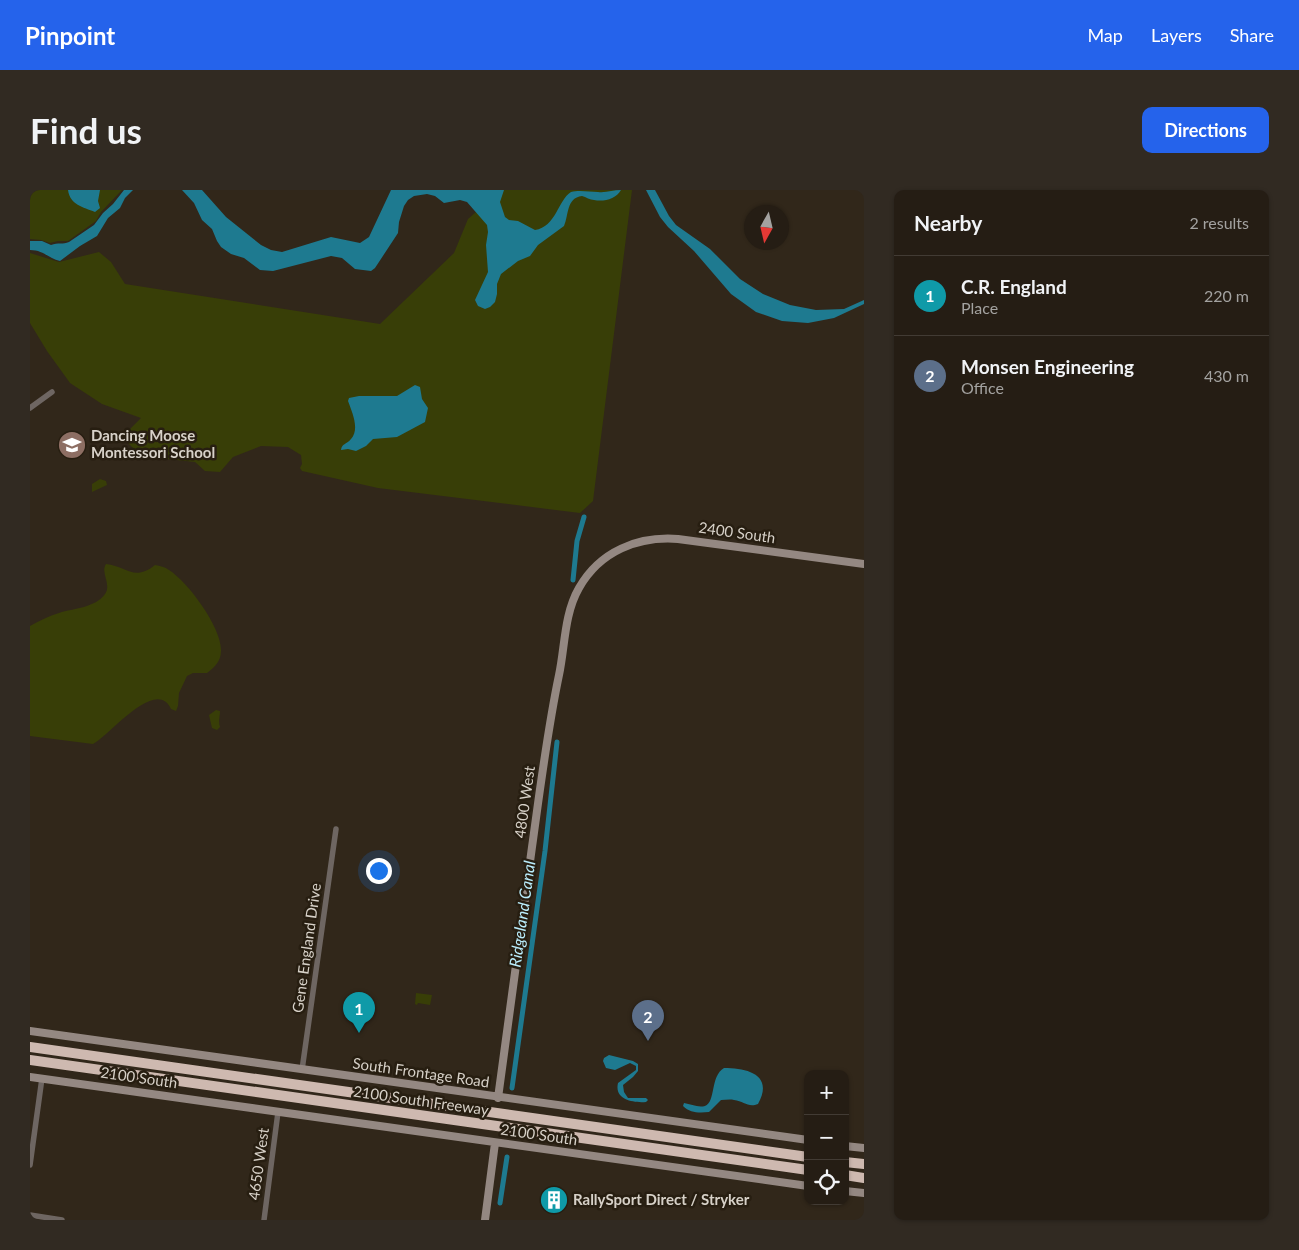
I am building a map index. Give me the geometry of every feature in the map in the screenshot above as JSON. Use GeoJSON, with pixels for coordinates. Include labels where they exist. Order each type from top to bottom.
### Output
{"type":"FeatureCollection","features":[{"type":"Feature","properties":{"kind":"highway","name":"2100 South Freeway"},"geometry":{"type":"LineString","coordinates":[[30,1047],[804,1156]]}},
{"type":"Feature","properties":{"kind":"highway","name":"2100 South Freeway"},"geometry":{"type":"LineString","coordinates":[[30,1060],[804,1169]]}},
{"type":"Feature","properties":{"kind":"highway"},"geometry":{"type":"LineString","coordinates":[[849,1162],[864,1164]]}},
{"type":"Feature","properties":{"kind":"highway"},"geometry":{"type":"LineString","coordinates":[[849,1176],[864,1178]]}},
{"type":"Feature","properties":{"kind":"street"},"geometry":{"type":"LineString","coordinates":[[30,408],[52,392]]}},
{"type":"Feature","properties":{"kind":"street","name":"2400 South"},"geometry":{"type":"LineString","coordinates":[[609,555],[634,543],[649,539],[665,538],[864,564]]}},
{"type":"Feature","properties":{"kind":"street","name":"4800 West"},"geometry":{"type":"LineString","coordinates":[[498,1098],[550,724],[568,620],[571,606],[579,587],[594,567],[609,555]]}},
{"type":"Feature","properties":{"kind":"street","name":"Gene England Drive"},"geometry":{"type":"LineString","coordinates":[[302,1070],[336,829]]}},
{"type":"Feature","properties":{"kind":"street","name":"South Frontage Road"},"geometry":{"type":"LineString","coordinates":[[30,1031],[804,1139]]}},
{"type":"Feature","properties":{"kind":"street","name":"2100 South"},"geometry":{"type":"LineString","coordinates":[[30,1077],[804,1185]]}},
{"type":"Feature","properties":{"kind":"street"},"geometry":{"type":"LineString","coordinates":[[30,1165],[42,1078]]}},
{"type":"Feature","properties":{"kind":"street","name":"4650 West"},"geometry":{"type":"LineString","coordinates":[[264,1220],[278,1112]]}},
{"type":"Feature","properties":{"kind":"street"},"geometry":{"type":"LineString","coordinates":[[485,1220],[495,1143]]}},
{"type":"Feature","properties":{"kind":"street"},"geometry":{"type":"LineString","coordinates":[[849,1146],[864,1148]]}},
{"type":"Feature","properties":{"kind":"street"},"geometry":{"type":"LineString","coordinates":[[849,1192],[864,1194]]}},
{"type":"Feature","properties":{"kind":"street"},"geometry":{"type":"LineString","coordinates":[[30,1215],[62,1220]]}},
{"type":"Feature","properties":{"kind":"green space"},"geometry":{"type":"Polygon","coordinates":[[[30,190],[122,190],[101,212],[96,221],[68,241],[50,243],[30,239],[30,190]]]}},
{"type":"Feature","properties":{"kind":"green space"},"geometry":{"type":"Polygon","coordinates":[[[487,190],[632,190],[593,501],[580,513],[378,488],[302,471],[300,468],[302,464],[301,455],[288,447],[261,446],[233,457],[220,472],[205,471],[195,462],[141,456],[126,441],[123,435],[124,430],[129,430],[141,418],[102,404],[70,383],[30,323],[30,253],[59,262],[99,252],[111,262],[125,284],[380,324],[454,253],[468,219],[484,205],[487,190]]]}},
{"type":"Feature","properties":{"kind":"green space"},"geometry":{"type":"Polygon","coordinates":[[[100,479],[106,481],[107,485],[92,492],[92,484],[100,479]]]}},
{"type":"Feature","properties":{"kind":"green space"},"geometry":{"type":"Polygon","coordinates":[[[106,564],[136,573],[148,570],[155,565],[166,568],[177,576],[202,606],[216,630],[221,651],[219,661],[207,673],[193,673],[187,676],[179,693],[176,711],[171,709],[164,701],[155,700],[144,704],[93,744],[30,736],[30,626],[40,620],[90,605],[101,599],[107,590],[104,571],[106,564]]]}},
{"type":"Feature","properties":{"kind":"green space"},"geometry":{"type":"Polygon","coordinates":[[[216,710],[220,711],[220,727],[217,730],[212,728],[209,715],[216,710]]]}},
{"type":"Feature","properties":{"kind":"green space"},"geometry":{"type":"Polygon","coordinates":[[[416,993],[432,995],[430,1005],[415,1004],[416,993]]]}},
{"type":"Feature","properties":{"kind":"water"},"geometry":{"type":"Polygon","coordinates":[[[68,190],[100,190],[98,201],[100,208],[95,212],[78,205],[71,199],[68,190]]]}},
{"type":"Feature","properties":{"kind":"water"},"geometry":{"type":"Polygon","coordinates":[[[124,190],[133,190],[125,198],[120,208],[108,218],[97,236],[60,261],[39,251],[30,250],[30,241],[42,241],[51,245],[69,242],[94,225],[124,190]]]}},
{"type":"Feature","properties":{"kind":"water"},"geometry":{"type":"Polygon","coordinates":[[[182,190],[202,190],[226,217],[261,245],[271,250],[282,252],[331,237],[360,243],[369,237],[391,190],[504,190],[500,202],[505,217],[535,230],[548,224],[571,192],[621,190],[613,198],[606,200],[592,200],[582,196],[573,200],[564,226],[538,245],[530,256],[518,261],[501,274],[497,284],[495,302],[485,309],[478,306],[475,300],[488,272],[487,225],[467,202],[460,200],[444,203],[435,196],[427,194],[414,196],[408,200],[399,222],[398,233],[375,268],[371,271],[355,269],[342,258],[331,256],[273,271],[260,270],[244,258],[231,254],[221,247],[212,229],[202,220],[194,203],[182,190]]]}},
{"type":"Feature","properties":{"kind":"water"},"geometry":{"type":"Polygon","coordinates":[[[646,190],[655,190],[676,225],[710,249],[740,279],[763,294],[790,305],[816,310],[844,309],[864,300],[864,304],[834,318],[808,323],[782,321],[756,312],[731,294],[694,251],[668,227],[660,217],[646,190]]]}},
{"type":"Feature","properties":{"kind":"water"},"geometry":{"type":"Polygon","coordinates":[[[415,385],[420,387],[422,399],[428,408],[425,422],[397,437],[373,439],[366,446],[356,451],[341,450],[343,445],[354,435],[355,430],[348,401],[349,398],[359,396],[397,396],[415,385]]]}},
{"type":"Feature","properties":{"kind":"water"},"geometry":{"type":"Polygon","coordinates":[[[609,1055],[638,1064],[638,1071],[623,1085],[624,1092],[628,1098],[646,1098],[648,1100],[646,1102],[630,1101],[622,1097],[619,1093],[618,1083],[636,1070],[636,1066],[630,1063],[615,1070],[606,1068],[603,1061],[609,1055]]]}},
{"type":"Feature","properties":{"kind":"water"},"geometry":{"type":"Polygon","coordinates":[[[724,1068],[750,1072],[761,1080],[763,1086],[762,1094],[758,1104],[749,1105],[732,1100],[721,1100],[709,1112],[692,1111],[683,1106],[684,1103],[700,1107],[708,1104],[711,1100],[717,1077],[724,1068]]]}},
{"type":"Feature","properties":{"kind":"waterway","name":"Ridgeland Canal"},"geometry":{"type":"LineString","coordinates":[[573,580],[577,541],[584,517]]}},
{"type":"Feature","properties":{"kind":"waterway","name":"Ridgeland Canal"},"geometry":{"type":"LineString","coordinates":[[512,1088],[545,851],[557,742]]}},
{"type":"Feature","properties":{"kind":"waterway","name":"Ridgeland Canal"},"geometry":{"type":"LineString","coordinates":[[500,1203],[507,1157]]}},
{"type":"Feature","properties":{"kind":"place","name":"Dancing Moose Montessori School"},"geometry":{"type":"Point","coordinates":[72,445]}},
{"type":"Feature","properties":{"kind":"place","name":"C.R. England"},"geometry":{"type":"Point","coordinates":[359,1033]}},
{"type":"Feature","properties":{"kind":"place","name":"Monsen Engineering"},"geometry":{"type":"Point","coordinates":[648,1041]}},
{"type":"Feature","properties":{"kind":"place","name":"RallySport Direct / Stryker"},"geometry":{"type":"Point","coordinates":[554,1200]}}]}
